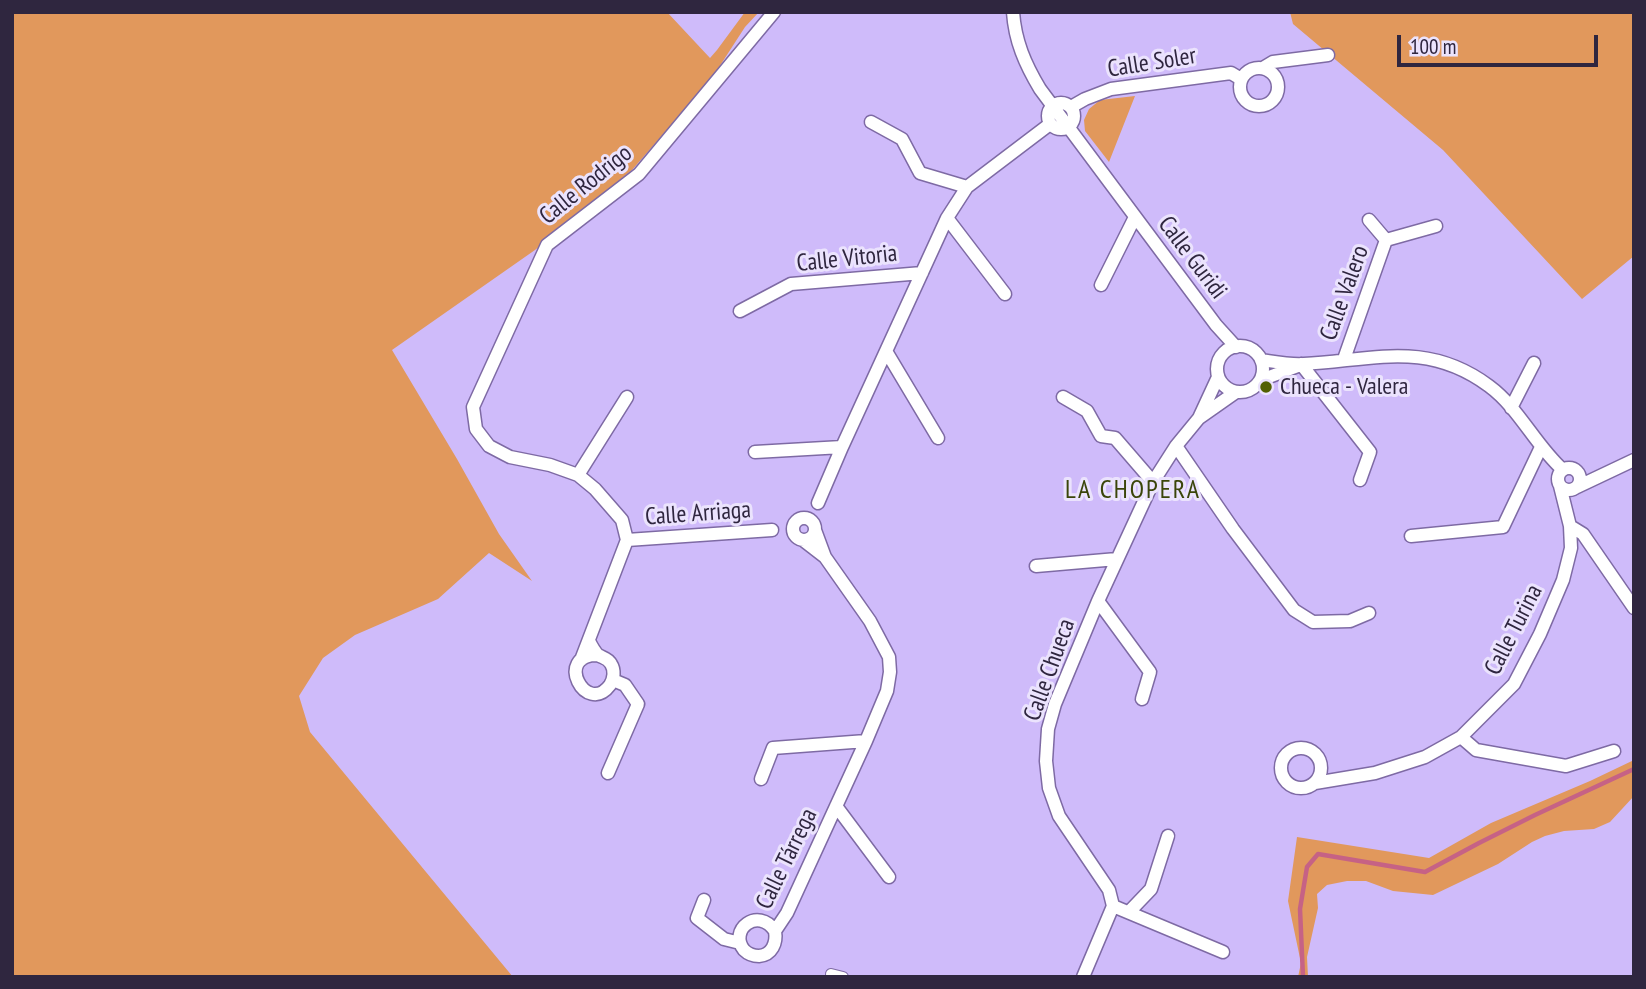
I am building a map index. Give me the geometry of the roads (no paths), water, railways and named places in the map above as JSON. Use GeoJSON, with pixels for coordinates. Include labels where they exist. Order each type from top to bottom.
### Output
{"type":"FeatureCollection","features":[{"type":"Feature","properties":{"kind":"street","name":"Calle Rodrigo"},"geometry":{"type":"LineString","coordinates":[[627,540],[622,520],[595,489],[578,475],[550,465],[510,457],[489,446],[476,429],[473,407],[547,245],[639,174],[774,12]]}},
{"type":"Feature","properties":{"kind":"street","name":"Calle Guridi"},"geometry":{"type":"LineString","coordinates":[[1013,12],[1018,43],[1040,89],[1216,325],[1236,346]]}},
{"type":"Feature","properties":{"kind":"street"},"geometry":{"type":"LineString","coordinates":[[1263,68],[1275,76],[1278,90],[1271,103],[1256,107],[1244,100],[1240,93],[1241,79],[1246,73],[1273,62],[1328,55]]}},
{"type":"Feature","properties":{"kind":"street","name":"Calle Soler"},"geometry":{"type":"LineString","coordinates":[[1071,107],[1111,89],[1231,73],[1241,79]]}},
{"type":"Feature","properties":{"kind":"street"},"geometry":{"type":"LineString","coordinates":[[1059,103],[1071,107],[1075,117],[1070,127],[1060,130],[1050,124],[1047,116],[1053,105],[1059,103]]}},
{"type":"Feature","properties":{"kind":"street"},"geometry":{"type":"LineString","coordinates":[[871,122],[902,139],[920,173],[967,187]]}},
{"type":"Feature","properties":{"kind":"street","name":"Calle Vitoria"},"geometry":{"type":"LineString","coordinates":[[815,528],[818,503],[947,218],[967,187],[1050,124]]}},
{"type":"Feature","properties":{"kind":"street","name":"Calle Guridi"},"geometry":{"type":"LineString","coordinates":[[1101,285],[1135,217]]}},
{"type":"Feature","properties":{"kind":"street"},"geometry":{"type":"LineString","coordinates":[[947,218],[1004,294]]}},
{"type":"Feature","properties":{"kind":"street","name":"Calle Valero"},"geometry":{"type":"LineString","coordinates":[[1369,220],[1386,240]]}},
{"type":"Feature","properties":{"kind":"street","name":"Calle Valero"},"geometry":{"type":"LineString","coordinates":[[1386,240],[1436,226]]}},
{"type":"Feature","properties":{"kind":"street","name":"Calle Valero"},"geometry":{"type":"LineString","coordinates":[[1344,359],[1386,240]]}},
{"type":"Feature","properties":{"kind":"street","name":"Calle Vitoria"},"geometry":{"type":"LineString","coordinates":[[740,311],[792,284],[922,273]]}},
{"type":"Feature","properties":{"kind":"street","name":"Calle Guridi"},"geometry":{"type":"LineString","coordinates":[[1216,325],[1220,358]]}},
{"type":"Feature","properties":{"kind":"street"},"geometry":{"type":"LineString","coordinates":[[1236,346],[1249,348],[1258,355],[1263,367],[1261,380],[1250,390],[1243,392],[1228,389],[1218,377],[1220,358],[1236,346]]}},
{"type":"Feature","properties":{"kind":"street"},"geometry":{"type":"LineString","coordinates":[[886,352],[937,438]]}},
{"type":"Feature","properties":{"kind":"street","name":"Calle Valero"},"geometry":{"type":"LineString","coordinates":[[1261,360],[1301,364],[1409,355],[1436,359],[1466,371],[1491,387],[1511,408],[1564,476]]}},
{"type":"Feature","properties":{"kind":"street"},"geometry":{"type":"LineString","coordinates":[[1511,408],[1534,363]]}},
{"type":"Feature","properties":{"kind":"street"},"geometry":{"type":"LineString","coordinates":[[1301,364],[1370,452],[1360,480]]}},
{"type":"Feature","properties":{"kind":"street","name":"Calle Valero"},"geometry":{"type":"LineString","coordinates":[[1261,380],[1301,364]]}},
{"type":"Feature","properties":{"kind":"street","name":"Calle Chueca"},"geometry":{"type":"LineString","coordinates":[[1113,906],[1109,890],[1059,816],[1049,788],[1046,761],[1048,729],[1055,704],[1098,601],[1153,482],[1176,446],[1199,418],[1218,377]]}},
{"type":"Feature","properties":{"kind":"street","name":"Calle Chueca"},"geometry":{"type":"LineString","coordinates":[[1199,418],[1236,392]]}},
{"type":"Feature","properties":{"kind":"street"},"geometry":{"type":"LineString","coordinates":[[578,475],[627,397]]}},
{"type":"Feature","properties":{"kind":"street"},"geometry":{"type":"LineString","coordinates":[[1062,397],[1087,411],[1101,436],[1115,438],[1153,482]]}},
{"type":"Feature","properties":{"kind":"street"},"geometry":{"type":"LineString","coordinates":[[1176,446],[1233,529],[1294,610],[1313,622],[1350,621],[1369,613]]}},
{"type":"Feature","properties":{"kind":"street"},"geometry":{"type":"LineString","coordinates":[[755,452],[842,447]]}},
{"type":"Feature","properties":{"kind":"street"},"geometry":{"type":"LineString","coordinates":[[1411,536],[1503,527],[1541,447]]}},
{"type":"Feature","properties":{"kind":"street"},"geometry":{"type":"LineString","coordinates":[[1564,476],[1567,490],[1576,488],[1634,460]]}},
{"type":"Feature","properties":{"kind":"street"},"geometry":{"type":"LineString","coordinates":[[1564,476],[1615,469],[1634,474]]}},
{"type":"Feature","properties":{"kind":"street"},"geometry":{"type":"LineString","coordinates":[[1564,476],[1580,477],[1576,488]]}},
{"type":"Feature","properties":{"kind":"street","name":"Calle Turina"},"geometry":{"type":"LineString","coordinates":[[1315,783],[1374,773],[1425,757],[1461,737],[1514,684],[1541,634],[1563,580],[1571,548],[1564,476]]}},
{"type":"Feature","properties":{"kind":"street","name":"Calle Turina"},"geometry":{"type":"LineString","coordinates":[[1569,520],[1576,488]]}},
{"type":"Feature","properties":{"kind":"street","name":"Calle Vitoria"},"geometry":{"type":"LineString","coordinates":[[798,519],[818,503]]}},
{"type":"Feature","properties":{"kind":"street"},"geometry":{"type":"LineString","coordinates":[[809,518],[815,528],[811,538],[799,538],[793,529],[798,519],[809,518]]}},
{"type":"Feature","properties":{"kind":"street","name":"Calle Arriaga"},"geometry":{"type":"LineString","coordinates":[[627,540],[772,530],[798,519]]}},
{"type":"Feature","properties":{"kind":"street"},"geometry":{"type":"LineString","coordinates":[[1569,520],[1583,534],[1634,608]]}},
{"type":"Feature","properties":{"kind":"street","name":"Calle Tárrega"},"geometry":{"type":"LineString","coordinates":[[775,931],[787,913],[866,741],[887,691],[890,672],[890,656],[870,621],[825,557],[815,528]]}},
{"type":"Feature","properties":{"kind":"street","name":"Calle Arriaga"},"geometry":{"type":"LineString","coordinates":[[772,530],[799,538]]}},
{"type":"Feature","properties":{"kind":"street","name":"Calle Tárrega"},"geometry":{"type":"LineString","coordinates":[[799,538],[825,557]]}},
{"type":"Feature","properties":{"kind":"street"},"geometry":{"type":"LineString","coordinates":[[581,660],[586,656],[598,655],[612,664],[613,680],[608,687],[601,692],[587,691],[580,687],[575,673],[627,540]]}},
{"type":"Feature","properties":{"kind":"street"},"geometry":{"type":"LineString","coordinates":[[1036,566],[1117,559]]}},
{"type":"Feature","properties":{"kind":"street","name":"Calle Chueca"},"geometry":{"type":"LineString","coordinates":[[1098,601],[1150,672],[1142,699]]}},
{"type":"Feature","properties":{"kind":"street"},"geometry":{"type":"LineString","coordinates":[[589,641],[598,655]]}},
{"type":"Feature","properties":{"kind":"street"},"geometry":{"type":"LineString","coordinates":[[608,773],[638,704],[625,685],[613,680]]}},
{"type":"Feature","properties":{"kind":"street"},"geometry":{"type":"LineString","coordinates":[[1461,737],[1476,750],[1566,766],[1614,751]]}},
{"type":"Feature","properties":{"kind":"street"},"geometry":{"type":"LineString","coordinates":[[761,779],[773,748],[866,741]]}},
{"type":"Feature","properties":{"kind":"street","name":"Calle Tárrega"},"geometry":{"type":"LineString","coordinates":[[836,806],[889,877]]}},
{"type":"Feature","properties":{"kind":"street"},"geometry":{"type":"LineString","coordinates":[[1129,912],[1151,889],[1168,836]]}},
{"type":"Feature","properties":{"kind":"street","name":"Calle Tárrega"},"geometry":{"type":"LineString","coordinates":[[704,900],[697,918],[724,939],[740,943]]}},
{"type":"Feature","properties":{"kind":"street"},"geometry":{"type":"LineString","coordinates":[[1083,977],[1113,906],[1223,952]]}},
{"type":"Feature","properties":{"kind":"street","name":"Calle Tárrega"},"geometry":{"type":"LineString","coordinates":[[752,921],[765,921],[775,931],[773,948],[761,956],[748,954],[740,943],[742,929],[752,921]]}},
{"type":"Feature","properties":{"kind":"street"},"geometry":{"type":"LineString","coordinates":[[831,974],[843,977]]}},
{"type":"Feature","properties":{"kind":"waterway"},"geometry":{"type":"LineString","coordinates":[[1303,977],[1300,909],[1307,867],[1318,854],[1425,872],[1535,815],[1634,769]]}},
{"type":"Feature","properties":{"kind":"place","name":"Chueca - Valera"},"geometry":{"type":"Point","coordinates":[1266,387]}},
{"type":"Feature","properties":{"kind":"district","name":"LA CHOPERA"},"geometry":{"type":"Point","coordinates":[1133,491]}}]}
